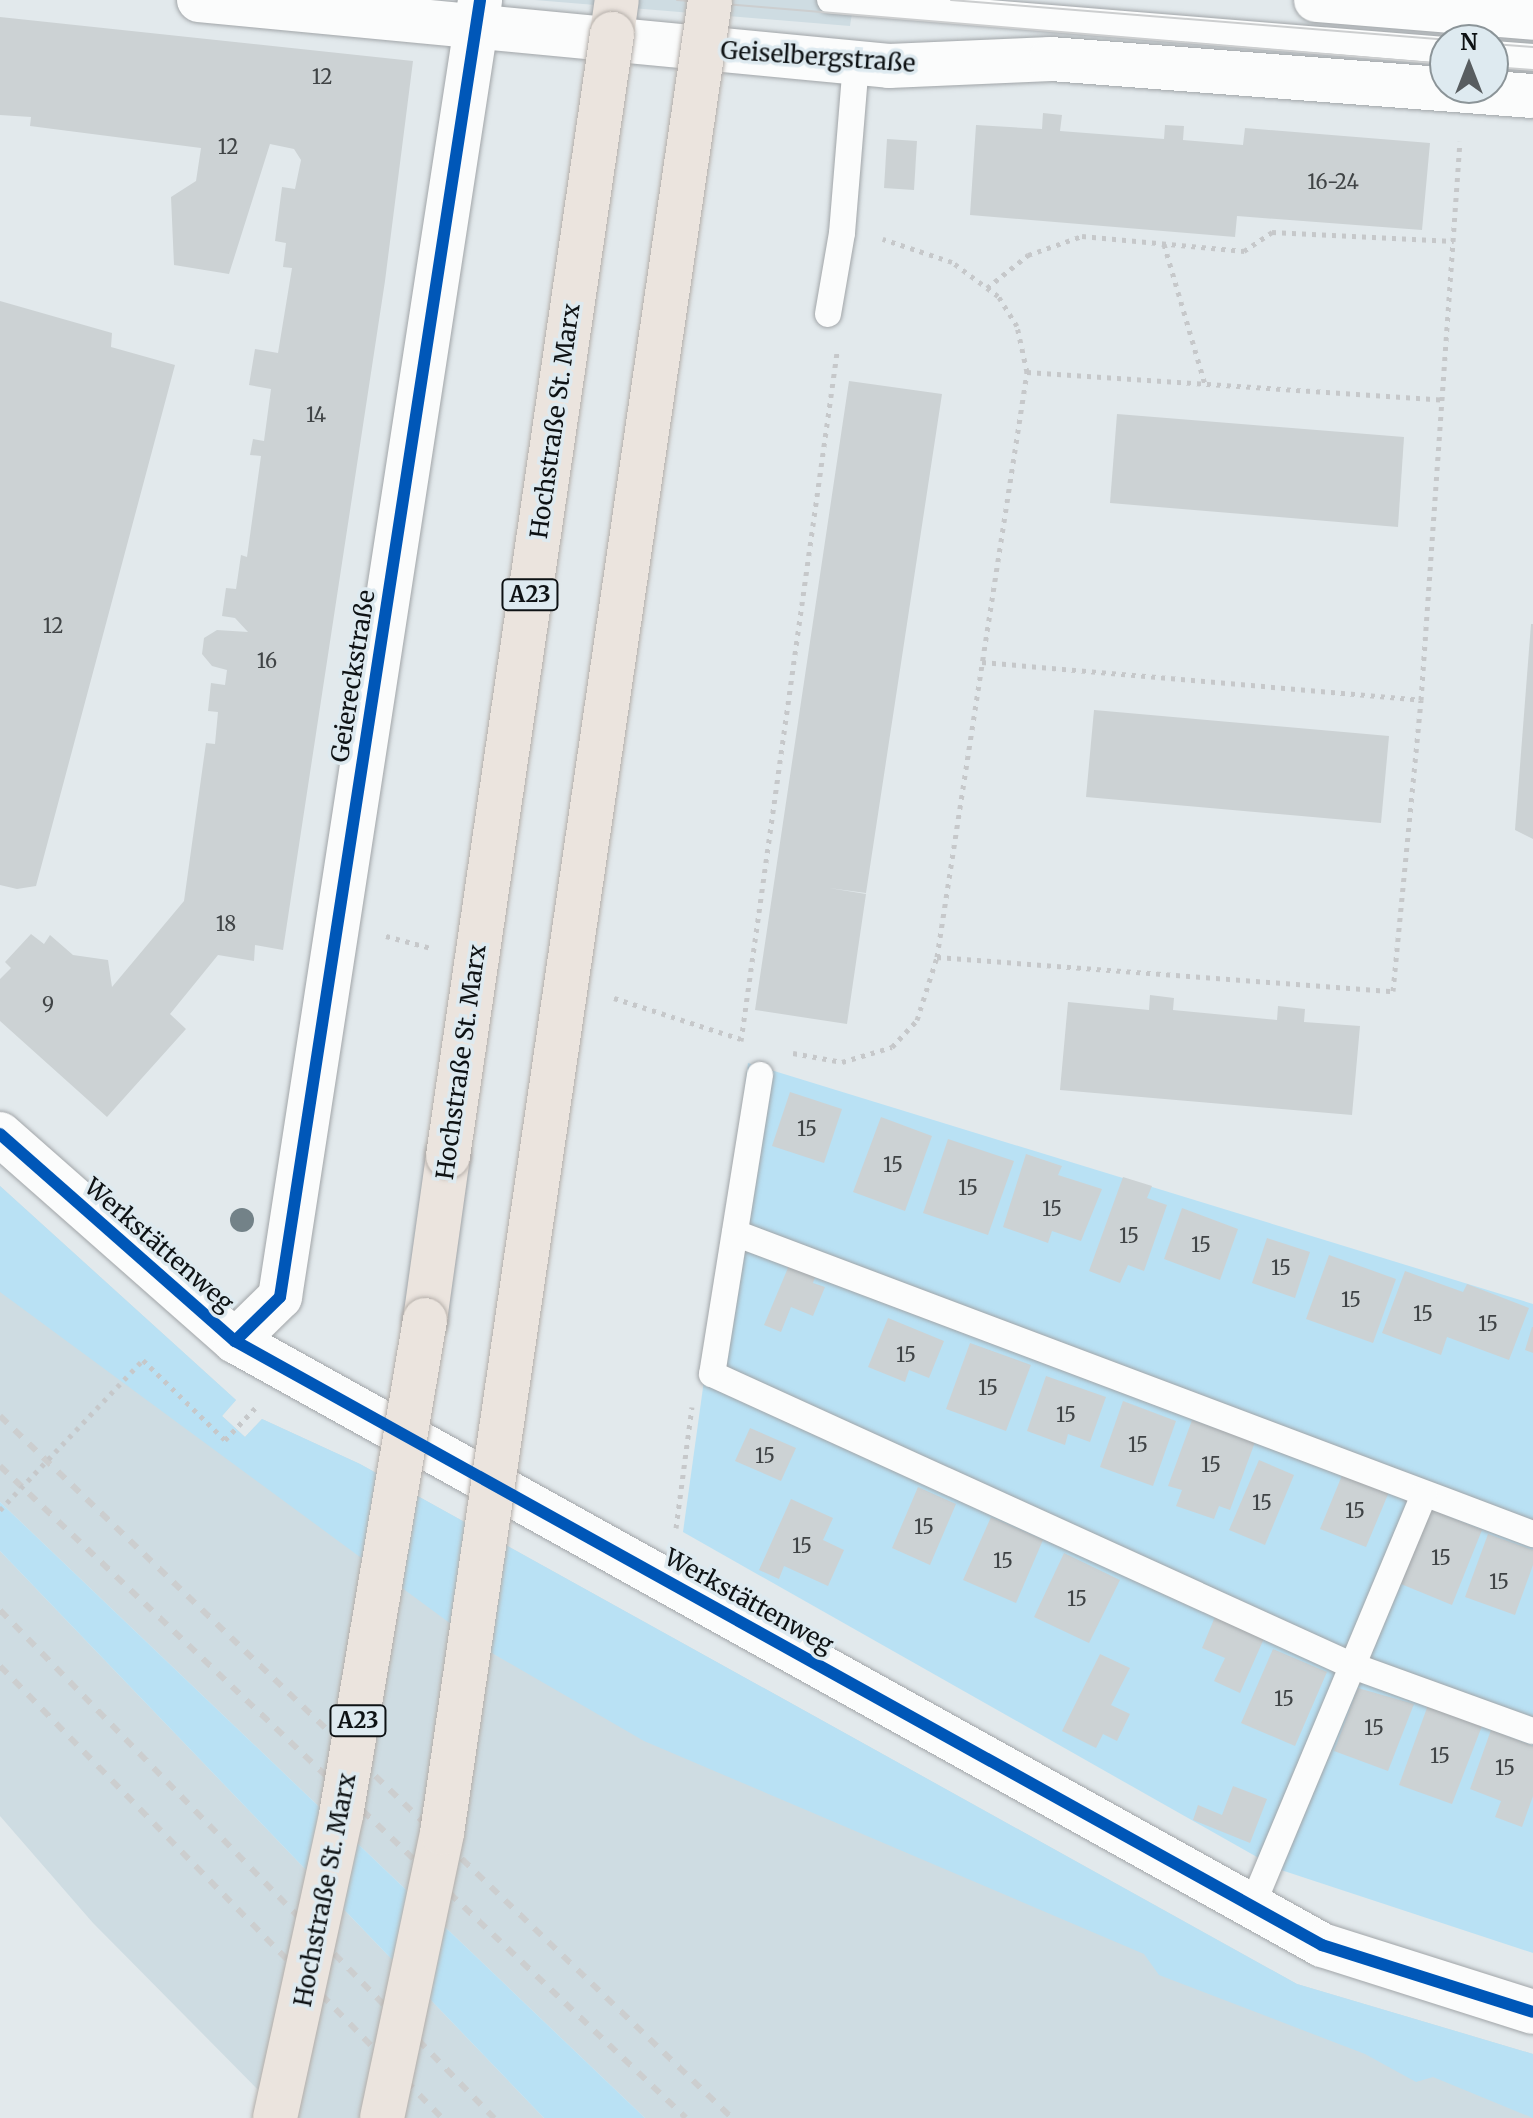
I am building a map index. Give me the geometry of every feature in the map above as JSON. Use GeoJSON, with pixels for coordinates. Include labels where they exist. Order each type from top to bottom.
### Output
{"type":"FeatureCollection","features":[{"type":"Feature","properties":{"kind":"highway","name":"Hochstraße St. Marx"},"geometry":{"type":"LineString","coordinates":[[275,2118],[341,1815],[425,1320],[617,0]]}},
{"type":"Feature","properties":{"kind":"highway"},"geometry":{"type":"LineString","coordinates":[[382,2118],[445,1818],[710,0]]}},
{"type":"Feature","properties":{"kind":"street","name":"Geiselbergstraße"},"geometry":{"type":"LineString","coordinates":[[199,0],[479,13],[856,63],[1051,59],[1429,89]]}},
{"type":"Feature","properties":{"kind":"street"},"geometry":{"type":"LineString","coordinates":[[1316,0],[1533,18]]}},
{"type":"Feature","properties":{"kind":"street","name":"Geiereckstraße"},"geometry":{"type":"LineString","coordinates":[[235,1341],[280,1297],[479,13]]}},
{"type":"Feature","properties":{"kind":"street","name":"Geiselbergstraße"},"geometry":{"type":"LineString","coordinates":[[1509,95],[1533,96]]}},
{"type":"Feature","properties":{"kind":"street","name":"Werkstättenweg"},"geometry":{"type":"LineString","coordinates":[[0,1134],[235,1341],[1322,1945],[1533,2012]]}},
{"type":"Feature","properties":{"kind":"lane"},"geometry":{"type":"LineString","coordinates":[[830,0],[1429,49]]}},
{"type":"Feature","properties":{"kind":"lane"},"geometry":{"type":"LineString","coordinates":[[1509,55],[1533,57]]}},
{"type":"Feature","properties":{"kind":"lane"},"geometry":{"type":"LineString","coordinates":[[828,314],[842,233],[856,63]]}},
{"type":"Feature","properties":{"kind":"lane"},"geometry":{"type":"LineString","coordinates":[[760,1075],[712,1374],[1353,1666],[1533,1731]]}},
{"type":"Feature","properties":{"kind":"lane"},"geometry":{"type":"LineString","coordinates":[[735,1233],[1533,1534]]}},
{"type":"Feature","properties":{"kind":"lane"},"geometry":{"type":"LineString","coordinates":[[1252,1906],[1424,1494]]}},
{"type":"Feature","properties":{"kind":"path"},"geometry":{"type":"LineString","coordinates":[[937,957],[1393,991],[1421,700],[1463,104]]}},
{"type":"Feature","properties":{"kind":"path"},"geometry":{"type":"LineString","coordinates":[[987,288],[1028,255],[1082,236],[1244,251],[1272,232],[1454,241]]}},
{"type":"Feature","properties":{"kind":"path"},"geometry":{"type":"LineString","coordinates":[[784,1051],[842,1062],[892,1047],[917,1020],[937,957],[1027,372],[1017,326],[987,288],[952,262],[901,241],[842,233]]}},
{"type":"Feature","properties":{"kind":"path"},"geometry":{"type":"LineString","coordinates":[[1164,244],[1205,384]]}},
{"type":"Feature","properties":{"kind":"path"},"geometry":{"type":"LineString","coordinates":[[739,1054],[841,326],[828,314]]}},
{"type":"Feature","properties":{"kind":"path"},"geometry":{"type":"LineString","coordinates":[[1027,372],[1444,400]]}},
{"type":"Feature","properties":{"kind":"path"},"geometry":{"type":"LineString","coordinates":[[982,662],[1421,700]]}},
{"type":"Feature","properties":{"kind":"path"},"geometry":{"type":"LineString","coordinates":[[337,923],[445,952]]}},
{"type":"Feature","properties":{"kind":"path"},"geometry":{"type":"LineString","coordinates":[[599,994],[753,1043]]}},
{"type":"Feature","properties":{"kind":"path"},"geometry":{"type":"LineString","coordinates":[[0,1510],[143,1360],[225,1440],[254,1410]]}},
{"type":"Feature","properties":{"kind":"path"},"geometry":{"type":"LineString","coordinates":[[669,1582],[694,1396]]}},
{"type":"Feature","properties":{"kind":"shaded area"},"geometry":{"type":"Polygon","coordinates":[[[535,0],[854,0],[850,26],[535,0]]]}},
{"type":"Feature","properties":{"kind":"shaded area"},"geometry":{"type":"Polygon","coordinates":[[[748,1063],[1533,1304],[1533,1953],[1278,1869],[683,1532],[748,1063]]]}},
{"type":"Feature","properties":{"kind":"shaded area"},"geometry":{"type":"Polygon","coordinates":[[[0,1186],[236,1400],[222,1416],[245,1437],[262,1419],[360,1464],[1297,1984],[1533,2054],[1533,2118],[645,2118],[0,1502],[0,1186]]]}},
{"type":"Feature","properties":{"kind":"shaded area"},"geometry":{"type":"Polygon","coordinates":[[[0,1186],[236,1400],[222,1416],[245,1437],[262,1419],[360,1464],[1297,1984],[1533,2054],[1533,2118],[1433,2077],[1416,2082],[1365,2054],[1159,1975],[1144,1954],[644,1741],[485,1649],[0,1292],[0,1186]]]}},
{"type":"Feature","properties":{"kind":"shaded area"},"geometry":{"type":"Polygon","coordinates":[[[0,1502],[645,2118],[544,2118],[0,1551],[0,1502]]]}},
{"type":"Feature","properties":{"kind":"shaded area"},"geometry":{"type":"Polygon","coordinates":[[[0,1551],[544,2118],[286,2118],[93,1923],[0,1816],[0,1551]]]}},
{"type":"Feature","properties":{"kind":"building"},"geometry":{"type":"Polygon","coordinates":[[[0,17],[413,61],[385,281],[283,950],[255,945],[254,961],[218,955],[170,1014],[186,1029],[107,1117],[0,1021],[0,979],[11,968],[5,962],[31,934],[44,944],[50,935],[73,955],[108,960],[112,987],[184,901],[206,743],[215,744],[218,712],[208,711],[211,683],[225,685],[227,670],[212,666],[202,654],[204,638],[217,630],[248,632],[235,618],[222,616],[226,588],[236,589],[241,555],[247,557],[261,456],[250,455],[253,439],[264,441],[271,389],[249,385],[255,349],[278,353],[292,268],[283,267],[286,243],[275,241],[282,187],[295,189],[301,160],[294,149],[270,144],[229,274],[174,265],[171,197],[196,181],[201,148],[30,126],[31,117],[0,115],[0,17]]]}},
{"type":"Feature","properties":{"kind":"building"},"geometry":{"type":"Polygon","coordinates":[[[1043,113],[1062,115],[1060,131],[1164,139],[1165,125],[1184,126],[1183,140],[1243,145],[1245,128],[1430,143],[1422,230],[1237,216],[1235,237],[970,215],[976,125],[1042,129],[1043,113]]]}},
{"type":"Feature","properties":{"kind":"building"},"geometry":{"type":"Polygon","coordinates":[[[887,139],[917,141],[914,190],[884,188],[887,139]]]}},
{"type":"Feature","properties":{"kind":"building"},"geometry":{"type":"Polygon","coordinates":[[[0,301],[112,333],[111,347],[175,365],[36,886],[17,889],[0,885],[0,301]]]}},
{"type":"Feature","properties":{"kind":"building"},"geometry":{"type":"Polygon","coordinates":[[[849,381],[942,394],[866,893],[829,888],[866,894],[847,1024],[755,1010],[849,381]]]}},
{"type":"Feature","properties":{"kind":"building"},"geometry":{"type":"Polygon","coordinates":[[[1117,414],[1404,437],[1398,527],[1110,503],[1117,414]]]}},
{"type":"Feature","properties":{"kind":"building"},"geometry":{"type":"Polygon","coordinates":[[[1533,624],[1533,839],[1515,830],[1533,624]]]}},
{"type":"Feature","properties":{"kind":"building"},"geometry":{"type":"Polygon","coordinates":[[[1094,710],[1389,736],[1381,823],[1086,797],[1094,710]]]}},
{"type":"Feature","properties":{"kind":"building"},"geometry":{"type":"Polygon","coordinates":[[[1150,995],[1174,998],[1173,1010],[1277,1020],[1278,1006],[1305,1009],[1304,1022],[1360,1026],[1352,1115],[1060,1090],[1068,1002],[1149,1010],[1150,995]]]}},
{"type":"Feature","properties":{"kind":"building"},"geometry":{"type":"Polygon","coordinates":[[[790,1092],[842,1109],[824,1163],[772,1146],[790,1092]]]}},
{"type":"Feature","properties":{"kind":"building"},"geometry":{"type":"Polygon","coordinates":[[[881,1117],[932,1136],[905,1211],[853,1192],[881,1117]]]}},
{"type":"Feature","properties":{"kind":"building"},"geometry":{"type":"Polygon","coordinates":[[[948,1139],[1014,1161],[988,1235],[923,1213],[948,1139]]]}},
{"type":"Feature","properties":{"kind":"building"},"geometry":{"type":"Polygon","coordinates":[[[1026,1154],[1062,1166],[1058,1175],[1102,1189],[1081,1241],[1052,1231],[1048,1243],[1003,1227],[1026,1154]]]}},
{"type":"Feature","properties":{"kind":"building"},"geometry":{"type":"Polygon","coordinates":[[[1123,1177],[1152,1186],[1147,1198],[1167,1205],[1144,1271],[1128,1265],[1120,1283],[1089,1271],[1123,1177]]]}},
{"type":"Feature","properties":{"kind":"building"},"geometry":{"type":"Polygon","coordinates":[[[1182,1208],[1238,1229],[1220,1280],[1164,1259],[1182,1208]]]}},
{"type":"Feature","properties":{"kind":"building"},"geometry":{"type":"Polygon","coordinates":[[[1267,1238],[1310,1252],[1295,1298],[1252,1283],[1267,1238]]]}},
{"type":"Feature","properties":{"kind":"building"},"geometry":{"type":"Polygon","coordinates":[[[1329,1255],[1396,1279],[1373,1343],[1306,1319],[1329,1255]]]}},
{"type":"Feature","properties":{"kind":"building"},"geometry":{"type":"Polygon","coordinates":[[[790,1263],[816,1274],[813,1283],[825,1287],[813,1316],[791,1307],[781,1332],[764,1325],[790,1263]]]}},
{"type":"Feature","properties":{"kind":"building"},"geometry":{"type":"Polygon","coordinates":[[[1405,1271],[1463,1292],[1467,1284],[1529,1308],[1509,1360],[1447,1337],[1441,1355],[1382,1333],[1405,1271]]]}},
{"type":"Feature","properties":{"kind":"building"},"geometry":{"type":"Polygon","coordinates":[[[888,1318],[944,1341],[929,1378],[909,1370],[905,1382],[868,1367],[888,1318]]]}},
{"type":"Feature","properties":{"kind":"building"},"geometry":{"type":"Polygon","coordinates":[[[1533,1327],[1533,1353],[1525,1350],[1533,1327]]]}},
{"type":"Feature","properties":{"kind":"building"},"geometry":{"type":"Polygon","coordinates":[[[970,1343],[1031,1365],[1006,1431],[946,1409],[970,1343]]]}},
{"type":"Feature","properties":{"kind":"building"},"geometry":{"type":"Polygon","coordinates":[[[1046,1376],[1106,1397],[1090,1442],[1068,1434],[1065,1445],[1027,1431],[1046,1376]]]}},
{"type":"Feature","properties":{"kind":"building"},"geometry":{"type":"Polygon","coordinates":[[[1123,1401],[1176,1421],[1153,1486],[1100,1467],[1123,1401]]]}},
{"type":"Feature","properties":{"kind":"building"},"geometry":{"type":"Polygon","coordinates":[[[1192,1420],[1255,1442],[1230,1510],[1219,1506],[1214,1519],[1176,1506],[1182,1490],[1168,1486],[1192,1420]]]}},
{"type":"Feature","properties":{"kind":"building"},"geometry":{"type":"Polygon","coordinates":[[[750,1428],[796,1448],[781,1481],[735,1461],[750,1428]]]}},
{"type":"Feature","properties":{"kind":"building"},"geometry":{"type":"Polygon","coordinates":[[[1259,1460],[1294,1475],[1265,1545],[1229,1530],[1259,1460]]]}},
{"type":"Feature","properties":{"kind":"building"},"geometry":{"type":"Polygon","coordinates":[[[1343,1473],[1389,1492],[1366,1547],[1320,1529],[1343,1473]]]}},
{"type":"Feature","properties":{"kind":"building"},"geometry":{"type":"Polygon","coordinates":[[[918,1487],[956,1504],[930,1565],[892,1548],[918,1487]]]}},
{"type":"Feature","properties":{"kind":"building"},"geometry":{"type":"Polygon","coordinates":[[[791,1499],[833,1518],[823,1540],[844,1550],[828,1586],[784,1566],[779,1579],[759,1570],[791,1499]]]}},
{"type":"Feature","properties":{"kind":"building"},"geometry":{"type":"Polygon","coordinates":[[[1430,1509],[1482,1530],[1452,1605],[1401,1584],[1430,1509]]]}},
{"type":"Feature","properties":{"kind":"building"},"geometry":{"type":"Polygon","coordinates":[[[991,1517],[1043,1540],[1016,1603],[963,1580],[991,1517]]]}},
{"type":"Feature","properties":{"kind":"building"},"geometry":{"type":"Polygon","coordinates":[[[1488,1534],[1533,1550],[1533,1565],[1515,1615],[1465,1597],[1488,1534]]]}},
{"type":"Feature","properties":{"kind":"building"},"geometry":{"type":"Polygon","coordinates":[[[1064,1553],[1120,1580],[1089,1643],[1034,1617],[1064,1553]]]}},
{"type":"Feature","properties":{"kind":"building"},"geometry":{"type":"Polygon","coordinates":[[[1217,1612],[1266,1634],[1240,1693],[1214,1681],[1225,1658],[1202,1648],[1217,1612]]]}},
{"type":"Feature","properties":{"kind":"building"},"geometry":{"type":"Polygon","coordinates":[[[1273,1649],[1327,1672],[1295,1746],[1241,1723],[1273,1649]]]}},
{"type":"Feature","properties":{"kind":"building"},"geometry":{"type":"Polygon","coordinates":[[[1100,1654],[1130,1668],[1111,1705],[1130,1714],[1117,1741],[1103,1734],[1096,1748],[1062,1731],[1100,1654]]]}},
{"type":"Feature","properties":{"kind":"building"},"geometry":{"type":"Polygon","coordinates":[[[1358,1688],[1414,1704],[1388,1771],[1334,1751],[1358,1688]]]}},
{"type":"Feature","properties":{"kind":"building"},"geometry":{"type":"Polygon","coordinates":[[[1428,1705],[1482,1726],[1452,1804],[1399,1785],[1428,1705]]]}},
{"type":"Feature","properties":{"kind":"building"},"geometry":{"type":"Polygon","coordinates":[[[1491,1730],[1533,1746],[1533,1796],[1522,1827],[1495,1817],[1501,1801],[1470,1789],[1491,1730]]]}},
{"type":"Feature","properties":{"kind":"building"},"geometry":{"type":"Polygon","coordinates":[[[1233,1786],[1267,1799],[1250,1843],[1193,1820],[1198,1805],[1222,1815],[1233,1786]]]}},
{"type":"Feature","properties":{"kind":"tram line"},"geometry":{"type":"LineString","coordinates":[[677,0],[1429,63]]}},
{"type":"Feature","properties":{"kind":"tram line"},"geometry":{"type":"LineString","coordinates":[[951,0],[1429,39]]}},
{"type":"Feature","properties":{"kind":"tram line"},"geometry":{"type":"LineString","coordinates":[[1509,45],[1533,47]]}},
{"type":"Feature","properties":{"kind":"tram line"},"geometry":{"type":"LineString","coordinates":[[1509,68],[1533,70]]}},
{"type":"Feature","properties":{"kind":"railway"},"geometry":{"type":"LineString","coordinates":[[0,1416],[732,2118]]}},
{"type":"Feature","properties":{"kind":"railway"},"geometry":{"type":"LineString","coordinates":[[0,1466],[686,2118]]}},
{"type":"Feature","properties":{"kind":"railway"},"geometry":{"type":"LineString","coordinates":[[0,1610],[494,2118]]}},
{"type":"Feature","properties":{"kind":"railway"},"geometry":{"type":"LineString","coordinates":[[0,1666],[442,2118]]}},
{"type":"Feature","properties":{"kind":"cycle path"},"geometry":{"type":"LineString","coordinates":[[235,1341],[280,1297],[480,0]]}},
{"type":"Feature","properties":{"kind":"cycle path"},"geometry":{"type":"LineString","coordinates":[[0,1134],[235,1341],[1322,1945],[1533,2012]]}}]}
